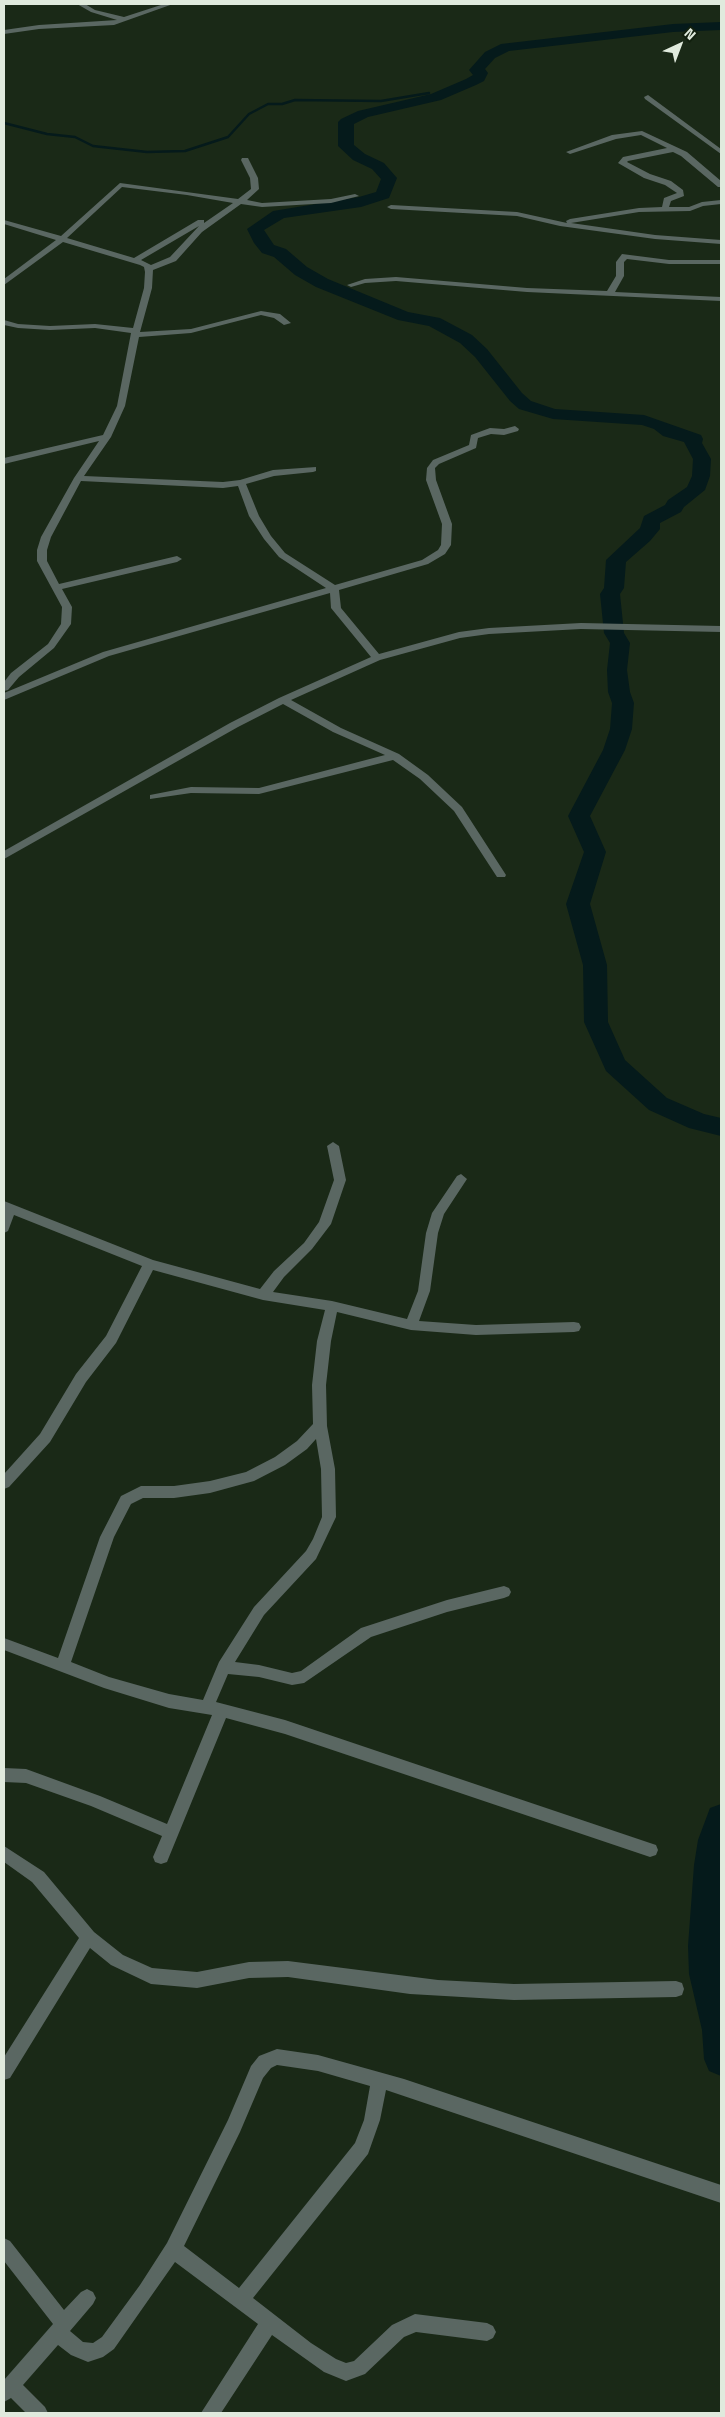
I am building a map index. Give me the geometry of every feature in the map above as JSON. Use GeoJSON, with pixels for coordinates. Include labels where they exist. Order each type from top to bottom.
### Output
{"type":"FeatureCollection","features":[{"type":"Feature","properties":{"kind":"street"},"geometry":{"type":"LineString","coordinates":[[80,4],[93,10],[125,19]]}},
{"type":"Feature","properties":{"kind":"street"},"geometry":{"type":"LineString","coordinates":[[4,32],[39,27],[114,23],[170,4]]}},
{"type":"Feature","properties":{"kind":"street"},"geometry":{"type":"LineString","coordinates":[[648,97],[721,152]]}},
{"type":"Feature","properties":{"kind":"street"},"geometry":{"type":"LineString","coordinates":[[570,152],[615,137],[642,133],[675,149],[696,162],[721,185]]}},
{"type":"Feature","properties":{"kind":"street"},"geometry":{"type":"LineString","coordinates":[[665,209],[667,200],[681,194],[680,192],[668,183],[647,176],[622,163],[626,159],[675,149]]}},
{"type":"Feature","properties":{"kind":"street"},"geometry":{"type":"LineString","coordinates":[[134,261],[189,228],[216,216],[241,201],[255,189],[254,178],[245,160]]}},
{"type":"Feature","properties":{"kind":"street"},"geometry":{"type":"LineString","coordinates":[[4,283],[43,252],[62,240],[120,185],[272,205],[331,201],[355,196]]}},
{"type":"Feature","properties":{"kind":"street"},"geometry":{"type":"LineString","coordinates":[[560,224],[624,212],[690,209],[702,204],[721,202]]}},
{"type":"Feature","properties":{"kind":"street"},"geometry":{"type":"LineString","coordinates":[[391,207],[517,214],[560,224],[655,237],[721,242]]}},
{"type":"Feature","properties":{"kind":"street"},"geometry":{"type":"LineString","coordinates":[[149,269],[163,265],[173,259],[199,230],[216,216]]}},
{"type":"Feature","properties":{"kind":"street"},"geometry":{"type":"LineString","coordinates":[[4,222],[145,264],[149,269],[148,288],[136,333],[121,406],[108,437],[78,478],[46,537],[42,550],[42,561],[67,607],[66,624],[51,646],[15,675],[4,688]]}},
{"type":"Feature","properties":{"kind":"street"},"geometry":{"type":"LineString","coordinates":[[609,294],[620,276],[620,262],[625,256],[669,262],[721,262]]}},
{"type":"Feature","properties":{"kind":"street"},"geometry":{"type":"LineString","coordinates":[[351,285],[365,281],[396,279],[527,290],[721,299]]}},
{"type":"Feature","properties":{"kind":"street"},"geometry":{"type":"LineString","coordinates":[[4,322],[18,326],[50,328],[95,326],[136,333],[191,331],[261,312],[277,316],[287,324]]}},
{"type":"Feature","properties":{"kind":"street"},"geometry":{"type":"LineString","coordinates":[[4,697],[106,654],[425,562],[442,552],[446,545],[447,524],[431,480],[431,468],[436,462],[473,446],[474,437],[490,431],[504,432],[515,429]]}},
{"type":"Feature","properties":{"kind":"street"},"geometry":{"type":"LineString","coordinates":[[4,461],[108,437]]}},
{"type":"Feature","properties":{"kind":"street"},"geometry":{"type":"LineString","coordinates":[[78,478],[201,485],[241,483],[273,474],[313,469]]}},
{"type":"Feature","properties":{"kind":"street"},"geometry":{"type":"LineString","coordinates":[[241,483],[259,524],[282,555],[334,589]]}},
{"type":"Feature","properties":{"kind":"street"},"geometry":{"type":"LineString","coordinates":[[57,586],[176,559]]}},
{"type":"Feature","properties":{"kind":"street"},"geometry":{"type":"LineString","coordinates":[[334,589],[336,608],[377,658]]}},
{"type":"Feature","properties":{"kind":"street"},"geometry":{"type":"LineString","coordinates":[[4,856],[155,768],[284,700],[377,658],[459,635],[537,627],[665,626],[721,629]]}},
{"type":"Feature","properties":{"kind":"street"},"geometry":{"type":"LineString","coordinates":[[284,700],[337,730],[395,756],[424,777],[458,809],[501,875]]}},
{"type":"Feature","properties":{"kind":"street"},"geometry":{"type":"LineString","coordinates":[[154,797],[191,790],[259,791],[304,781],[395,756]]}},
{"type":"Feature","properties":{"kind":"street"},"geometry":{"type":"LineString","coordinates":[[264,1295],[278,1274],[308,1246],[325,1224],[340,1180],[333,1146]]}},
{"type":"Feature","properties":{"kind":"street"},"geometry":{"type":"LineString","coordinates":[[411,1325],[424,1291],[432,1233],[438,1213],[461,1179]]}},
{"type":"Feature","properties":{"kind":"street"},"geometry":{"type":"LineString","coordinates":[[4,1228],[7,1207],[150,1264],[264,1295],[332,1306],[411,1325],[476,1330],[574,1327]]}},
{"type":"Feature","properties":{"kind":"street"},"geometry":{"type":"LineString","coordinates":[[4,1483],[45,1438],[81,1378],[110,1339],[150,1264]]}},
{"type":"Feature","properties":{"kind":"street"},"geometry":{"type":"LineString","coordinates":[[161,1857],[214,1709],[224,1667],[260,1611],[311,1555],[329,1517],[328,1469],[320,1426],[318,1385],[324,1341],[332,1306]]}},
{"type":"Feature","properties":{"kind":"street"},"geometry":{"type":"LineString","coordinates":[[63,1665],[107,1536],[126,1500],[141,1492],[174,1492],[210,1488],[249,1477],[280,1461],[302,1446],[320,1426]]}},
{"type":"Feature","properties":{"kind":"street"},"geometry":{"type":"LineString","coordinates":[[224,1667],[259,1671],[292,1679],[304,1677],[366,1632],[447,1606],[504,1592]]}},
{"type":"Feature","properties":{"kind":"street"},"geometry":{"type":"LineString","coordinates":[[4,1644],[109,1683],[169,1701],[214,1709],[285,1727],[650,1850]]}},
{"type":"Feature","properties":{"kind":"street"},"geometry":{"type":"LineString","coordinates":[[4,1775],[26,1776],[96,1801],[171,1833]]}},
{"type":"Feature","properties":{"kind":"street"},"geometry":{"type":"LineString","coordinates":[[4,1853],[38,1877],[88,1937],[117,1960],[136,1971],[151,1976],[175,1980],[196,1980],[249,1970],[288,1969],[410,1986],[494,1991],[676,1989]]}},
{"type":"Feature","properties":{"kind":"street"},"geometry":{"type":"LineString","coordinates":[[4,2072],[88,1937]]}},
{"type":"Feature","properties":{"kind":"street"},"geometry":{"type":"LineString","coordinates":[[4,2247],[61,2328],[69,2343],[88,2353],[103,2347],[146,2291],[174,2249],[234,2126],[257,2072],[265,2062],[277,2057],[318,2063],[380,2080],[584,2146],[721,2194]]}},
{"type":"Feature","properties":{"kind":"street"},"geometry":{"type":"LineString","coordinates":[[241,2299],[362,2148],[372,2120],[380,2080]]}},
{"type":"Feature","properties":{"kind":"street"},"geometry":{"type":"LineString","coordinates":[[174,2249],[324,2362],[346,2372],[359,2368],[398,2331],[415,2323],[487,2332]]}},
{"type":"Feature","properties":{"kind":"street"},"geometry":{"type":"LineString","coordinates":[[38,2413],[8,2389],[87,2298]]}},
{"type":"Feature","properties":{"kind":"street"},"geometry":{"type":"LineString","coordinates":[[210,2413],[270,2322]]}},
{"type":"Feature","properties":{"kind":"waterway"},"geometry":{"type":"LineString","coordinates":[[721,26],[673,28],[506,47],[490,55],[476,70],[481,73],[479,78],[471,82],[436,97],[363,114],[346,122],[346,146],[359,157],[378,166],[389,178],[383,195],[361,202],[279,214],[255,229],[262,243],[268,249],[280,253],[301,271],[322,283],[355,298],[404,316],[434,322],[466,339],[481,353],[516,397],[525,405],[553,414],[644,420],[660,425],[670,432],[694,439],[693,443],[702,459],[701,476],[695,490],[675,504],[674,508],[651,520],[650,529],[616,560],[614,588],[610,594],[614,633],[620,643],[617,670],[619,692],[623,703],[621,729],[614,750],[579,816],[595,852],[578,904],[595,965],[596,1022],[615,1065],[658,1104],[698,1122],[721,1127]]}},
{"type":"Feature","properties":{"kind":"waterway"},"geometry":{"type":"LineString","coordinates":[[4,123],[47,134],[75,137],[93,146],[147,152],[185,151],[228,137],[249,114],[268,104],[282,104],[295,100],[381,101],[429,93]]}},
{"type":"Feature","properties":{"kind":"waterway"},"geometry":{"type":"LineString","coordinates":[[721,1819],[714,1840],[710,1865],[705,1946],[706,1974],[719,2030],[721,2059]]}}]}
